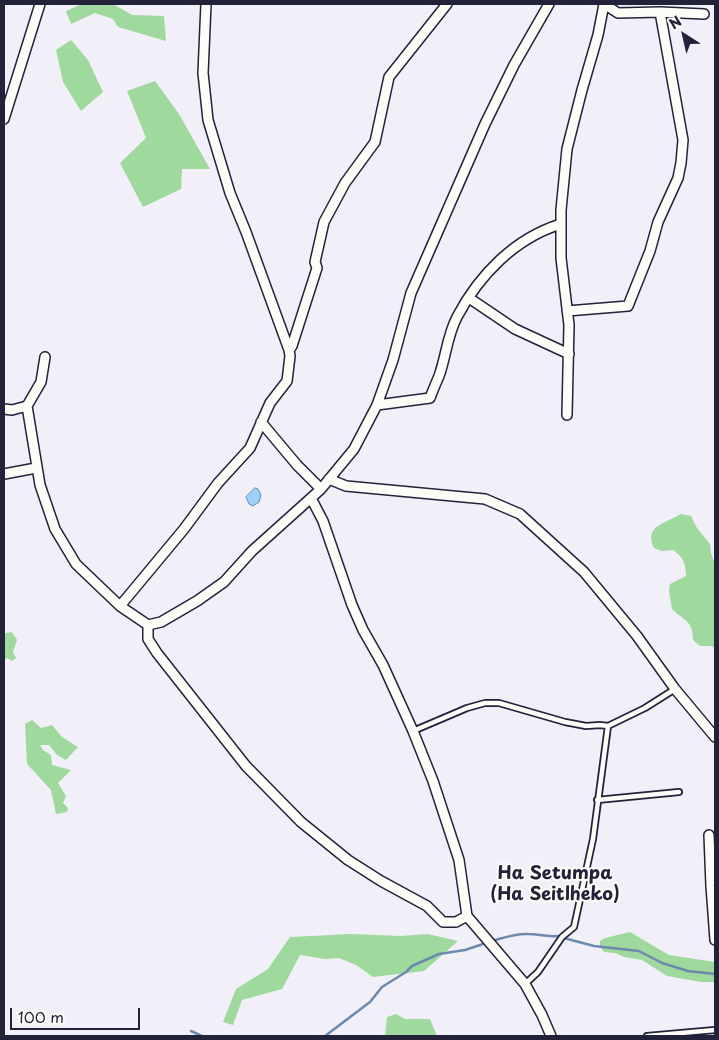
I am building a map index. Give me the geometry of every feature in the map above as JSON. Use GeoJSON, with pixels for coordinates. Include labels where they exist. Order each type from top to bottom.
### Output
{"type":"FeatureCollection","features":[{"type":"Feature","properties":{"kind":"street"},"geometry":{"type":"LineString","coordinates":[[4,119],[40,4]]}},
{"type":"Feature","properties":{"kind":"street"},"geometry":{"type":"LineString","coordinates":[[120,606],[184,529],[218,483],[250,448],[270,403],[287,381],[289,350],[246,232],[230,194],[208,120],[204,73],[206,4]]}},
{"type":"Feature","properties":{"kind":"street"},"geometry":{"type":"LineString","coordinates":[[289,350],[292,346],[317,268],[316,262],[324,222],[345,183],[375,142],[389,77],[447,4]]}},
{"type":"Feature","properties":{"kind":"street"},"geometry":{"type":"LineString","coordinates":[[45,357],[41,382],[27,406],[36,468],[55,529],[76,564],[120,606],[148,625],[161,622],[197,601],[224,582],[252,551],[320,489],[354,449],[377,405],[393,360],[411,293],[485,124],[514,65],[549,4]]}},
{"type":"Feature","properties":{"kind":"street"},"geometry":{"type":"LineString","coordinates":[[567,415],[569,354],[567,311],[561,258],[560,210],[567,149],[598,35],[604,4],[618,13],[704,14]]}},
{"type":"Feature","properties":{"kind":"street"},"geometry":{"type":"LineString","coordinates":[[567,311],[628,306],[650,251],[658,222],[678,178],[683,140],[660,12]]}},
{"type":"Feature","properties":{"kind":"street"},"geometry":{"type":"LineString","coordinates":[[377,405],[430,398],[457,318],[469,298],[495,264],[525,240],[548,228],[561,224]]}},
{"type":"Feature","properties":{"kind":"street"},"geometry":{"type":"LineString","coordinates":[[469,298],[515,329],[569,354]]}},
{"type":"Feature","properties":{"kind":"street"},"geometry":{"type":"LineString","coordinates":[[4,409],[12,410],[27,406]]}},
{"type":"Feature","properties":{"kind":"street"},"geometry":{"type":"LineString","coordinates":[[261,422],[320,489]]}},
{"type":"Feature","properties":{"kind":"street"},"geometry":{"type":"LineString","coordinates":[[4,474],[36,468]]}},
{"type":"Feature","properties":{"kind":"street"},"geometry":{"type":"LineString","coordinates":[[329,479],[346,486],[485,499],[520,514],[584,572],[637,636],[675,689],[715,737]]}},
{"type":"Feature","properties":{"kind":"street"},"geometry":{"type":"LineString","coordinates":[[311,498],[323,521],[352,605],[363,630],[383,665],[434,780],[459,860],[467,916],[525,984],[551,1036]]}},
{"type":"Feature","properties":{"kind":"street"},"geometry":{"type":"LineString","coordinates":[[148,625],[148,639],[192,700],[246,766],[302,822],[348,860],[381,881],[427,906],[443,922],[456,922],[467,916]]}},
{"type":"Feature","properties":{"kind":"street"},"geometry":{"type":"LineString","coordinates":[[709,835],[715,940]]}},
{"type":"Feature","properties":{"kind":"lane"},"geometry":{"type":"LineString","coordinates":[[413,731],[467,708],[485,703],[499,703],[565,722],[586,726],[608,726],[644,708],[675,689]]}},
{"type":"Feature","properties":{"kind":"lane"},"geometry":{"type":"LineString","coordinates":[[525,984],[538,972],[562,937],[574,927],[593,839],[608,726]]}},
{"type":"Feature","properties":{"kind":"lane"},"geometry":{"type":"LineString","coordinates":[[597,800],[679,792]]}},
{"type":"Feature","properties":{"kind":"lane"},"geometry":{"type":"LineString","coordinates":[[647,1036],[715,1030]]}},
{"type":"Feature","properties":{"kind":"green space"},"geometry":{"type":"Polygon","coordinates":[[[82,4],[113,4],[132,15],[164,16],[166,41],[118,27],[113,19],[95,13],[71,24],[66,11],[82,4]]]}},
{"type":"Feature","properties":{"kind":"green space"},"geometry":{"type":"Polygon","coordinates":[[[71,40],[88,60],[103,92],[81,111],[63,82],[56,50],[71,40]]]}},
{"type":"Feature","properties":{"kind":"green space"},"geometry":{"type":"Polygon","coordinates":[[[155,81],[179,114],[210,169],[182,169],[181,189],[143,207],[120,163],[146,138],[127,91],[155,81]]]}},
{"type":"Feature","properties":{"kind":"green space"},"geometry":{"type":"Polygon","coordinates":[[[681,514],[691,516],[697,528],[710,544],[715,565],[715,648],[700,646],[693,640],[690,625],[672,609],[669,591],[670,584],[686,576],[683,561],[673,550],[662,551],[654,548],[651,541],[651,535],[658,526],[681,514]]]}},
{"type":"Feature","properties":{"kind":"green space"},"geometry":{"type":"Polygon","coordinates":[[[12,632],[17,640],[13,652],[16,658],[12,661],[7,658],[4,660],[4,636],[6,633],[12,632]]]}},
{"type":"Feature","properties":{"kind":"green space"},"geometry":{"type":"Polygon","coordinates":[[[32,720],[41,728],[52,725],[62,737],[78,747],[66,760],[57,755],[49,745],[40,745],[43,750],[51,755],[52,765],[71,770],[58,783],[66,796],[63,803],[68,808],[67,812],[56,814],[51,790],[27,764],[25,724],[32,720]]]}},
{"type":"Feature","properties":{"kind":"green space"},"geometry":{"type":"Polygon","coordinates":[[[630,932],[669,955],[715,962],[715,982],[701,982],[667,976],[642,960],[604,952],[600,947],[600,941],[605,938],[630,932]]]}},
{"type":"Feature","properties":{"kind":"green space"},"geometry":{"type":"Polygon","coordinates":[[[351,934],[400,936],[428,934],[458,941],[424,971],[373,977],[356,965],[339,958],[325,959],[300,955],[282,989],[242,1000],[233,1025],[223,1022],[236,989],[268,969],[290,937],[351,934]]]}},
{"type":"Feature","properties":{"kind":"green space"},"geometry":{"type":"Polygon","coordinates":[[[396,1014],[405,1019],[430,1019],[437,1036],[385,1036],[387,1017],[396,1014]]]}},
{"type":"Feature","properties":{"kind":"water"},"geometry":{"type":"Polygon","coordinates":[[[255,488],[258,489],[261,495],[259,502],[253,506],[249,504],[246,497],[255,488]]]}},
{"type":"Feature","properties":{"kind":"waterway"},"geometry":{"type":"LineString","coordinates":[[492,941],[523,934],[556,936],[594,946],[639,951],[662,963],[688,971],[715,974]]}},
{"type":"Feature","properties":{"kind":"waterway"},"geometry":{"type":"LineString","coordinates":[[325,1036],[370,1002],[382,987],[412,966],[439,954],[465,950],[486,943]]}},
{"type":"Feature","properties":{"kind":"waterway"},"geometry":{"type":"LineString","coordinates":[[191,1031],[202,1036]]}},
{"type":"Feature","properties":{"kind":"district","name":"Ha Setumpa (Ha Seitlheko)"},"geometry":{"type":"Point","coordinates":[555,884]}}]}
